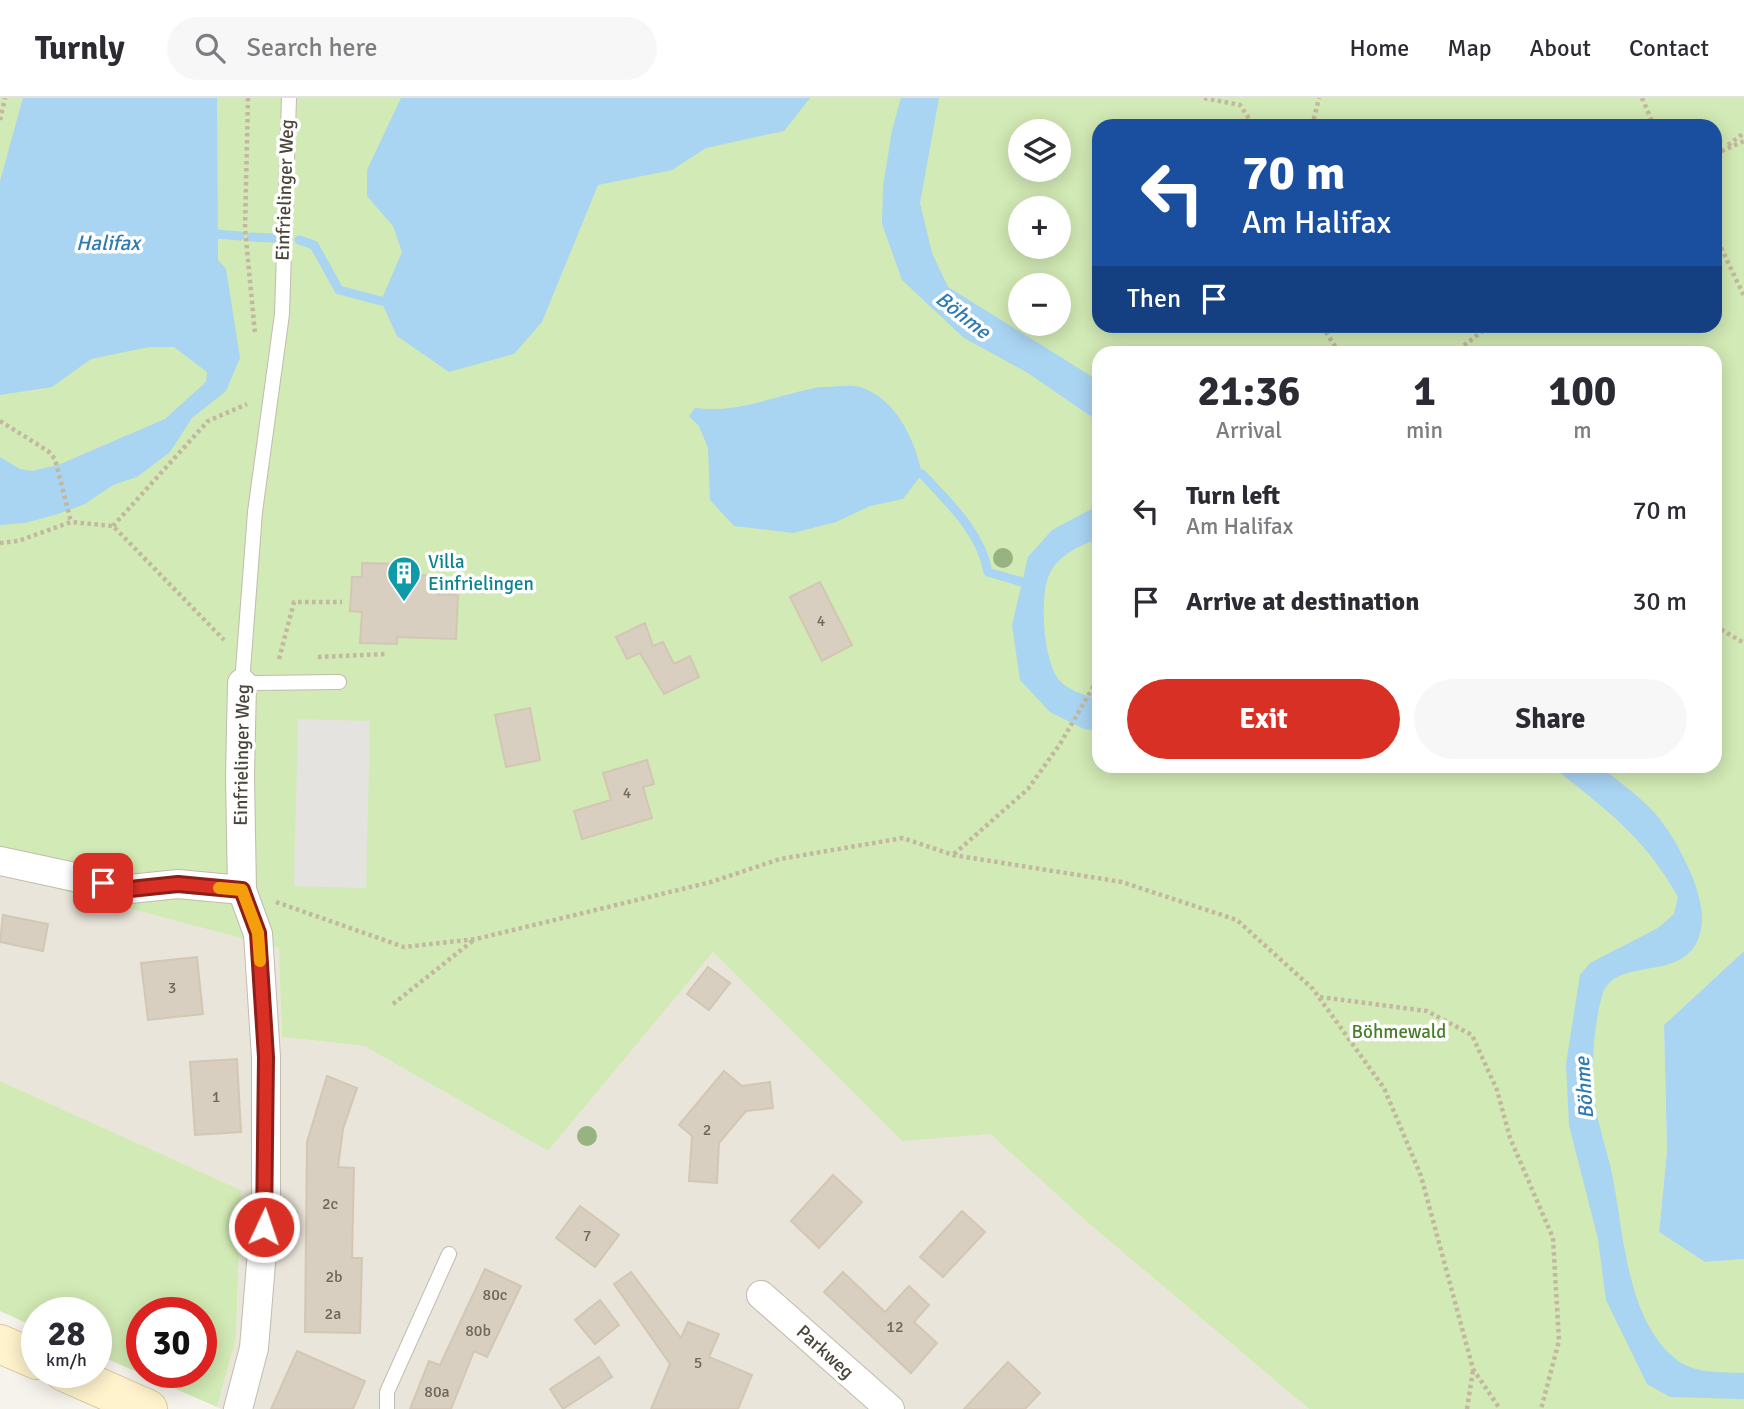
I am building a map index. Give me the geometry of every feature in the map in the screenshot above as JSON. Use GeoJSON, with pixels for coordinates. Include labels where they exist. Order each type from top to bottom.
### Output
{"type":"FeatureCollection","features":[{"type":"Feature","properties":{"kind":"main road"},"geometry":{"type":"LineString","coordinates":[[0,1344],[21,1353]]}},
{"type":"Feature","properties":{"kind":"main road"},"geometry":{"type":"LineString","coordinates":[[101,1388],[149,1409]]}},
{"type":"Feature","properties":{"kind":"street","name":"Einfrielinger Weg"},"geometry":{"type":"LineString","coordinates":[[238,1409],[254,1348],[266,1203],[266,1057],[258,933],[242,890],[240,776],[243,672]]}},
{"type":"Feature","properties":{"kind":"street"},"geometry":{"type":"LineString","coordinates":[[0,861],[130,889],[178,884],[242,890]]}},
{"type":"Feature","properties":{"kind":"street","name":"Parkweg"},"geometry":{"type":"LineString","coordinates":[[761,1295],[890,1409]]}},
{"type":"Feature","properties":{"kind":"lane","name":"Einfrielinger Weg"},"geometry":{"type":"LineString","coordinates":[[243,672],[255,512],[282,314],[289,98]]}},
{"type":"Feature","properties":{"kind":"lane"},"geometry":{"type":"LineString","coordinates":[[243,672],[339,682]]}},
{"type":"Feature","properties":{"kind":"lane"},"geometry":{"type":"LineString","coordinates":[[387,1409],[387,1392],[449,1254]]}},
{"type":"Feature","properties":{"kind":"path"},"geometry":{"type":"LineString","coordinates":[[0,121],[5,98]]}},
{"type":"Feature","properties":{"kind":"path"},"geometry":{"type":"LineString","coordinates":[[248,98],[245,228],[255,340]]}},
{"type":"Feature","properties":{"kind":"path"},"geometry":{"type":"LineString","coordinates":[[1204,98],[1240,105],[1249,119]]}},
{"type":"Feature","properties":{"kind":"path"},"geometry":{"type":"LineString","coordinates":[[1314,119],[1319,98]]}},
{"type":"Feature","properties":{"kind":"path"},"geometry":{"type":"LineString","coordinates":[[1642,98],[1651,119]]}},
{"type":"Feature","properties":{"kind":"path"},"geometry":{"type":"LineString","coordinates":[[1722,149],[1744,133]]}},
{"type":"Feature","properties":{"kind":"path"},"geometry":{"type":"LineString","coordinates":[[1722,150],[1744,141]]}},
{"type":"Feature","properties":{"kind":"path"},"geometry":{"type":"LineString","coordinates":[[1722,250],[1744,296]]}},
{"type":"Feature","properties":{"kind":"path"},"geometry":{"type":"LineString","coordinates":[[1463,346],[1480,333]]}},
{"type":"Feature","properties":{"kind":"path"},"geometry":{"type":"LineString","coordinates":[[113,526],[208,421],[253,401]]}},
{"type":"Feature","properties":{"kind":"path"},"geometry":{"type":"LineString","coordinates":[[0,421],[48,451],[55,459],[70,519]]}},
{"type":"Feature","properties":{"kind":"path"},"geometry":{"type":"LineString","coordinates":[[0,543],[18,541],[70,519],[113,526],[243,672]]}},
{"type":"Feature","properties":{"kind":"path"},"geometry":{"type":"LineString","coordinates":[[279,659],[294,602],[342,602]]}},
{"type":"Feature","properties":{"kind":"path"},"geometry":{"type":"LineString","coordinates":[[1722,630],[1744,643]]}},
{"type":"Feature","properties":{"kind":"path"},"geometry":{"type":"LineString","coordinates":[[953,855],[1028,789],[1060,744],[1092,689]]}},
{"type":"Feature","properties":{"kind":"path"},"geometry":{"type":"LineString","coordinates":[[242,890],[404,947],[476,939],[710,883],[780,859],[902,838],[953,855],[1122,881],[1237,920],[1319,997],[1384,1088],[1422,1176],[1473,1369],[1500,1409]]}},
{"type":"Feature","properties":{"kind":"path"},"geometry":{"type":"LineString","coordinates":[[393,1004],[476,939]]}},
{"type":"Feature","properties":{"kind":"path"},"geometry":{"type":"LineString","coordinates":[[1319,997],[1427,1011],[1472,1035],[1497,1090],[1510,1138],[1553,1238],[1559,1341],[1541,1409]]}},
{"type":"Feature","properties":{"kind":"path"},"geometry":{"type":"LineString","coordinates":[[1467,1409],[1473,1369]]}},
{"type":"Feature","properties":{"kind":"shaded area"},"geometry":{"type":"Polygon","coordinates":[[[298,719],[370,721],[366,888],[294,886],[298,719]]]}},
{"type":"Feature","properties":{"kind":"shaded area"},"geometry":{"type":"Polygon","coordinates":[[[0,874],[280,948],[282,1037],[364,1046],[548,1151],[712,951],[902,1140],[990,1134],[1088,1223],[1309,1409],[221,1409],[217,1407],[236,1338],[241,1190],[0,1081],[0,874]]]}},
{"type":"Feature","properties":{"kind":"green space","name":"Böhmewald"},"geometry":{"type":"Polygon","coordinates":[[[0,98],[1744,98],[1744,951],[1664,1025],[1667,1151],[1659,1232],[1705,1262],[1744,1259],[1744,1409],[1309,1409],[1088,1223],[990,1134],[902,1141],[713,952],[548,1151],[364,1046],[282,1037],[279,948],[0,874],[0,98]]]}},
{"type":"Feature","properties":{"kind":"green space"},"geometry":{"type":"Polygon","coordinates":[[[0,1081],[241,1190],[236,1338],[217,1407],[174,1388],[217,1388],[217,1297],[126,1297],[126,1367],[112,1361],[112,1297],[21,1297],[21,1321],[0,1311],[0,1081]]]}},
{"type":"Feature","properties":{"kind":"water","name":"Halifax"},"geometry":{"type":"Polygon","coordinates":[[[23,98],[217,98],[218,260],[226,269],[240,358],[226,391],[192,418],[170,452],[137,477],[113,485],[85,504],[58,514],[25,523],[0,525],[0,457],[20,469],[32,471],[58,465],[165,419],[206,382],[207,372],[174,347],[149,347],[91,359],[52,387],[0,395],[0,181],[23,98]]]}},
{"type":"Feature","properties":{"kind":"water"},"geometry":{"type":"Polygon","coordinates":[[[401,98],[810,98],[784,131],[706,148],[672,170],[598,185],[542,322],[514,354],[449,372],[397,336],[381,301],[402,252],[393,226],[367,196],[367,170],[401,98]]]}},
{"type":"Feature","properties":{"kind":"water","name":"Böhme"},"geometry":{"type":"Polygon","coordinates":[[[901,98],[939,98],[920,203],[932,253],[948,287],[1008,324],[1008,336],[1027,336],[1092,377],[1092,417],[1028,373],[964,338],[902,280],[882,224],[883,187],[892,130],[901,98]]]}},
{"type":"Feature","properties":{"kind":"water"},"geometry":{"type":"Polygon","coordinates":[[[821,387],[860,387],[884,400],[894,410],[909,434],[922,474],[903,499],[870,506],[836,522],[793,533],[734,526],[710,500],[708,448],[699,426],[689,416],[695,408],[743,406],[821,387]]]}},
{"type":"Feature","properties":{"kind":"water"},"geometry":{"type":"Polygon","coordinates":[[[1092,509],[1092,541],[1072,551],[1051,571],[1045,595],[1044,627],[1050,659],[1060,681],[1068,688],[1092,697],[1092,730],[1084,729],[1050,712],[1020,680],[1012,625],[1028,557],[1052,530],[1092,509]]]}},
{"type":"Feature","properties":{"kind":"water","name":"Böhme"},"geometry":{"type":"Polygon","coordinates":[[[1560,773],[1608,773],[1650,808],[1668,831],[1685,861],[1698,893],[1702,921],[1697,942],[1686,956],[1671,963],[1622,975],[1610,983],[1599,1008],[1593,1062],[1595,1102],[1612,1174],[1630,1274],[1647,1323],[1660,1343],[1677,1360],[1692,1368],[1744,1373],[1744,1399],[1670,1397],[1647,1384],[1606,1300],[1598,1239],[1569,1125],[1566,1064],[1580,975],[1590,963],[1658,928],[1674,914],[1678,897],[1637,840],[1560,773]]]}},
{"type":"Feature","properties":{"kind":"water"},"geometry":{"type":"Polygon","coordinates":[[[1744,951],[1744,1259],[1705,1262],[1659,1232],[1667,1151],[1664,1025],[1744,951]]]}},
{"type":"Feature","properties":{"kind":"building","name":"Villa Einfrielingen"},"geometry":{"type":"Polygon","coordinates":[[[362,563],[398,564],[398,574],[439,576],[438,594],[458,595],[456,639],[397,637],[397,644],[360,643],[362,612],[350,611],[352,577],[362,577],[362,563]]]}},
{"type":"Feature","properties":{"kind":"building"},"geometry":{"type":"Polygon","coordinates":[[[820,582],[852,645],[822,661],[790,597],[820,582]]]}},
{"type":"Feature","properties":{"kind":"building"},"geometry":{"type":"Polygon","coordinates":[[[645,623],[653,646],[663,642],[674,664],[690,656],[699,677],[664,694],[640,653],[627,659],[616,637],[645,623]]]}},
{"type":"Feature","properties":{"kind":"building"},"geometry":{"type":"Polygon","coordinates":[[[530,708],[540,760],[506,767],[495,715],[530,708]]]}},
{"type":"Feature","properties":{"kind":"building"},"geometry":{"type":"Polygon","coordinates":[[[647,760],[654,784],[643,787],[652,818],[582,839],[574,811],[611,800],[603,773],[647,760]]]}},
{"type":"Feature","properties":{"kind":"building"},"geometry":{"type":"Polygon","coordinates":[[[3,915],[48,924],[43,951],[0,942],[3,915]]]}},
{"type":"Feature","properties":{"kind":"building"},"geometry":{"type":"Polygon","coordinates":[[[197,957],[203,1014],[148,1020],[141,963],[197,957]]]}},
{"type":"Feature","properties":{"kind":"building"},"geometry":{"type":"Polygon","coordinates":[[[708,967],[730,983],[709,1010],[687,994],[708,967]]]}},
{"type":"Feature","properties":{"kind":"building"},"geometry":{"type":"Polygon","coordinates":[[[237,1059],[241,1132],[195,1135],[190,1062],[237,1059]]]}},
{"type":"Feature","properties":{"kind":"building"},"geometry":{"type":"Polygon","coordinates":[[[724,1071],[742,1086],[770,1082],[773,1108],[746,1111],[719,1143],[717,1183],[689,1181],[692,1136],[679,1125],[724,1071]]]}},
{"type":"Feature","properties":{"kind":"building"},"geometry":{"type":"Polygon","coordinates":[[[327,1076],[357,1088],[343,1129],[338,1167],[354,1168],[352,1258],[362,1258],[360,1333],[305,1332],[307,1142],[327,1076]]]}},
{"type":"Feature","properties":{"kind":"building"},"geometry":{"type":"Polygon","coordinates":[[[833,1175],[862,1202],[819,1248],[791,1221],[833,1175]]]}},
{"type":"Feature","properties":{"kind":"building"},"geometry":{"type":"Polygon","coordinates":[[[580,1206],[619,1235],[595,1267],[556,1238],[580,1206]]]}},
{"type":"Feature","properties":{"kind":"building"},"geometry":{"type":"Polygon","coordinates":[[[962,1211],[985,1232],[943,1277],[920,1257],[962,1211]]]}},
{"type":"Feature","properties":{"kind":"building"},"geometry":{"type":"Polygon","coordinates":[[[485,1269],[521,1286],[487,1357],[474,1351],[451,1409],[410,1409],[429,1361],[440,1365],[485,1269]]]}},
{"type":"Feature","properties":{"kind":"building"},"geometry":{"type":"Polygon","coordinates":[[[631,1272],[681,1338],[688,1322],[719,1334],[709,1357],[752,1375],[738,1409],[651,1409],[670,1364],[614,1284],[631,1272]]]}},
{"type":"Feature","properties":{"kind":"building"},"geometry":{"type":"Polygon","coordinates":[[[843,1272],[885,1312],[909,1286],[929,1305],[914,1322],[937,1343],[911,1373],[824,1292],[843,1272]]]}},
{"type":"Feature","properties":{"kind":"building"},"geometry":{"type":"Polygon","coordinates":[[[600,1300],[619,1325],[595,1344],[575,1320],[600,1300]]]}},
{"type":"Feature","properties":{"kind":"building"},"geometry":{"type":"Polygon","coordinates":[[[297,1351],[365,1381],[353,1409],[271,1409],[297,1351]]]}},
{"type":"Feature","properties":{"kind":"building"},"geometry":{"type":"Polygon","coordinates":[[[599,1357],[612,1377],[563,1409],[550,1389],[599,1357]]]}},
{"type":"Feature","properties":{"kind":"building"},"geometry":{"type":"Polygon","coordinates":[[[1008,1362],[1040,1393],[1025,1409],[964,1409],[1008,1362]]]}},
{"type":"Feature","properties":{"kind":"waterway"},"geometry":{"type":"LineString","coordinates":[[216,234],[240,236]]}},
{"type":"Feature","properties":{"kind":"waterway"},"geometry":{"type":"LineString","coordinates":[[251,237],[274,238]]}},
{"type":"Feature","properties":{"kind":"waterway"},"geometry":{"type":"LineString","coordinates":[[299,240],[314,245],[339,290],[381,301]]}},
{"type":"Feature","properties":{"kind":"waterway"},"geometry":{"type":"LineString","coordinates":[[922,474],[971,531],[988,572],[1032,585]]}},
{"type":"Feature","properties":{"kind":"slow traffic"},"geometry":{"type":"LineString","coordinates":[[219,888],[242,890],[258,933],[260,961]]}},
{"type":"Feature","properties":{"kind":"place","name":"Villa Einfrielingen"},"geometry":{"type":"Point","coordinates":[404,603]}},
{"type":"Feature","properties":{"kind":"route"},"geometry":{"type":"LineString","coordinates":[[103,883],[130,889],[178,884],[242,890],[258,933],[266,1057],[264,1227]]}}]}
